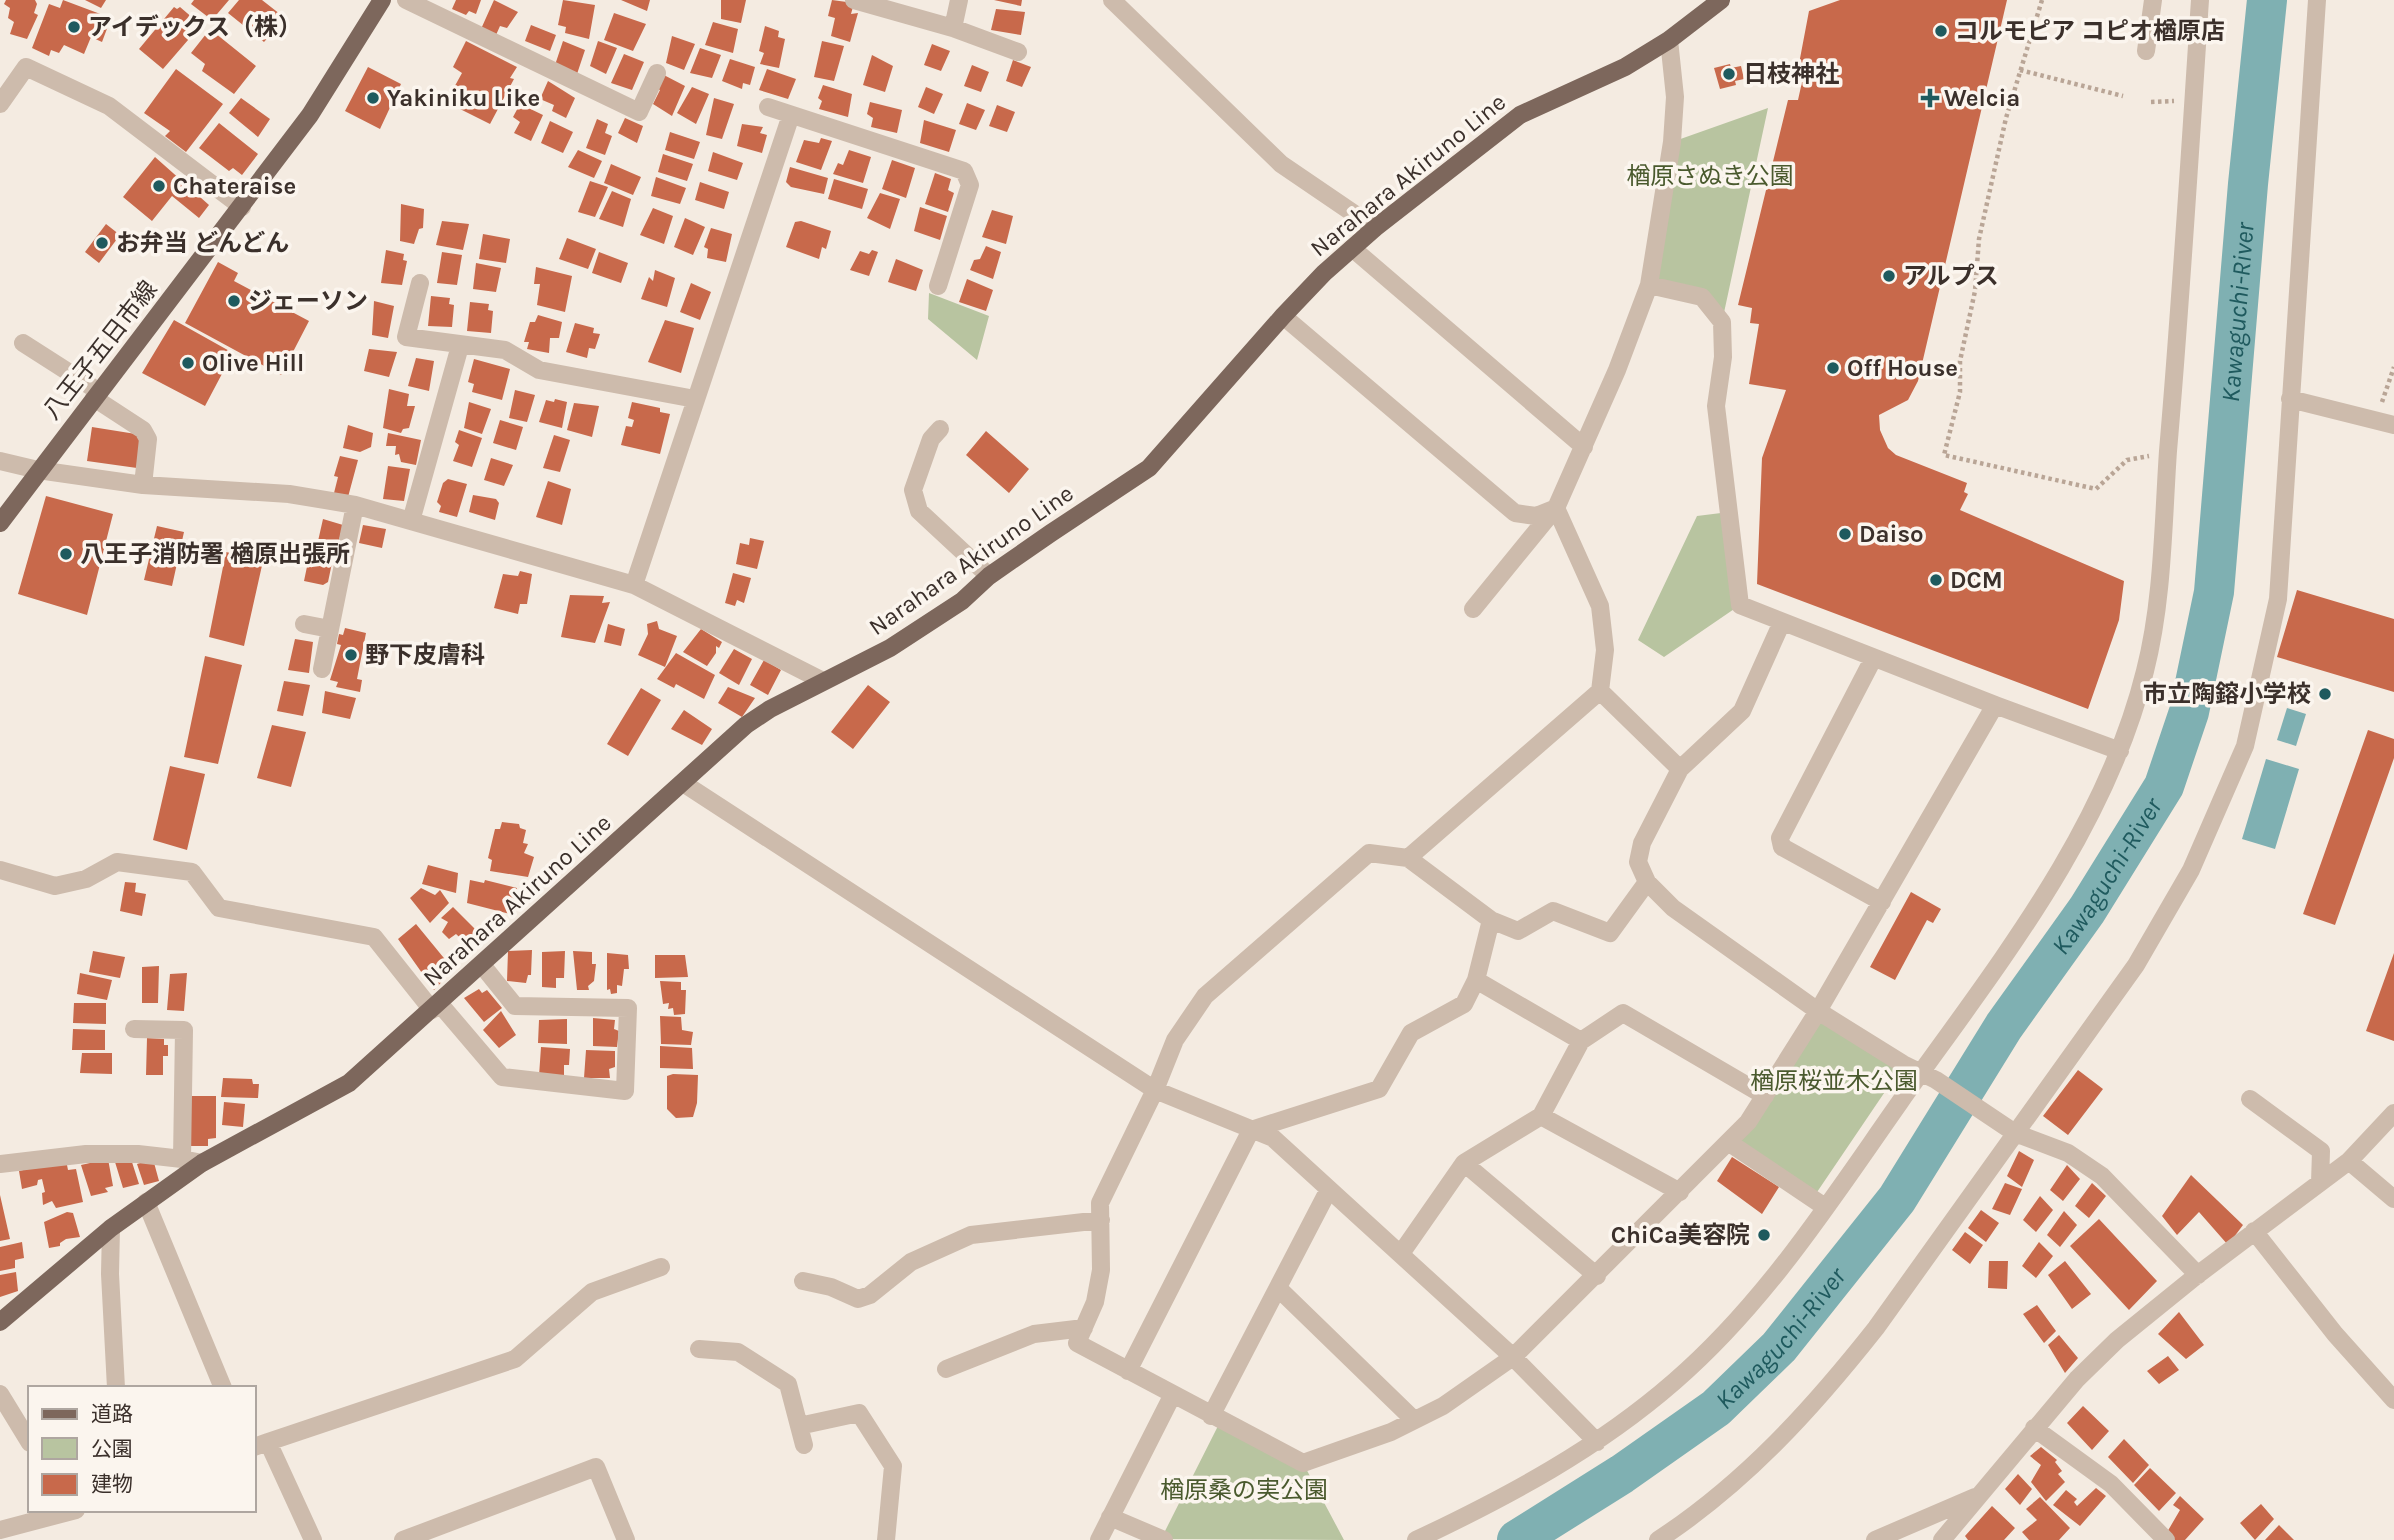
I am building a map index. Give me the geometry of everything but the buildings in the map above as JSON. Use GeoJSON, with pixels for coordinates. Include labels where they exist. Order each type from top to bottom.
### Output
{"type":"FeatureCollection","features":[{"type":"Feature","properties":{"kind":"main road","name":"八王子五日市線"},"geometry":{"type":"LineString","coordinates":[[0,523],[310,115],[382,0]]}},
{"type":"Feature","properties":{"kind":"main road","name":"Narahara Akiruno Line"},"geometry":{"type":"LineString","coordinates":[[0,1322],[111,1228],[202,1163],[349,1083],[746,725],[770,709],[890,648],[962,601],[989,576],[1149,468],[1283,316],[1352,248],[1520,115],[1625,67],[1669,40],[1721,0]]}},
{"type":"Feature","properties":{"kind":"street"},"geometry":{"type":"LineString","coordinates":[[406,0],[639,112],[657,74]]}},
{"type":"Feature","properties":{"kind":"street"},"geometry":{"type":"LineString","coordinates":[[854,0],[953,28],[1018,52]]}},
{"type":"Feature","properties":{"kind":"street"},"geometry":{"type":"LineString","coordinates":[[953,28],[958,0]]}},
{"type":"Feature","properties":{"kind":"street"},"geometry":{"type":"LineString","coordinates":[[1112,0],[1281,164],[1375,228]]}},
{"type":"Feature","properties":{"kind":"street"},"geometry":{"type":"LineString","coordinates":[[2146,51],[2153,0]]}},
{"type":"Feature","properties":{"kind":"street"},"geometry":{"type":"LineString","coordinates":[[1416,1540],[1523,1488],[1597,1442],[1674,1381],[1732,1326],[1773,1278],[1825,1208],[1921,1073],[2078,841],[2120,751],[2146,670],[2156,605],[2181,300],[2200,0]]}},
{"type":"Feature","properties":{"kind":"street"},"geometry":{"type":"LineString","coordinates":[[1658,1540],[1754,1466],[1838,1377],[2011,1131],[2136,965],[2191,870],[2237,768],[2245,746],[2278,598],[2317,0]]}},
{"type":"Feature","properties":{"kind":"street"},"geometry":{"type":"LineString","coordinates":[[1473,609],[1556,508],[1584,447],[1649,285],[1672,142],[1675,97],[1669,40]]}},
{"type":"Feature","properties":{"kind":"street"},"geometry":{"type":"LineString","coordinates":[[0,104],[26,67],[109,106],[242,207]]}},
{"type":"Feature","properties":{"kind":"street"},"geometry":{"type":"LineString","coordinates":[[768,107],[964,171],[970,186],[938,286]]}},
{"type":"Feature","properties":{"kind":"street"},"geometry":{"type":"LineString","coordinates":[[634,585],[791,115]]}},
{"type":"Feature","properties":{"kind":"street"},"geometry":{"type":"LineString","coordinates":[[1352,248],[1584,447]]}},
{"type":"Feature","properties":{"kind":"street"},"geometry":{"type":"LineString","coordinates":[[419,283],[406,337],[505,350],[539,370],[695,399]]}},
{"type":"Feature","properties":{"kind":"street"},"geometry":{"type":"LineString","coordinates":[[1649,285],[1702,297],[1722,322],[1723,357],[1716,406],[1740,605],[1873,659],[2120,751]]}},
{"type":"Feature","properties":{"kind":"street"},"geometry":{"type":"LineString","coordinates":[[1283,316],[1515,513],[1536,516],[1556,508]]}},
{"type":"Feature","properties":{"kind":"street"},"geometry":{"type":"LineString","coordinates":[[23,343],[143,430],[148,439],[143,485]]}},
{"type":"Feature","properties":{"kind":"street"},"geometry":{"type":"LineString","coordinates":[[411,521],[460,346]]}},
{"type":"Feature","properties":{"kind":"street"},"geometry":{"type":"LineString","coordinates":[[2290,400],[2394,425]]}},
{"type":"Feature","properties":{"kind":"street"},"geometry":{"type":"LineString","coordinates":[[940,429],[931,439],[913,490],[919,511],[989,576]]}},
{"type":"Feature","properties":{"kind":"street"},"geometry":{"type":"LineString","coordinates":[[0,461],[38,470],[143,485],[289,494],[355,505],[634,585],[823,681]]}},
{"type":"Feature","properties":{"kind":"street"},"geometry":{"type":"LineString","coordinates":[[321,670],[355,505]]}},
{"type":"Feature","properties":{"kind":"street"},"geometry":{"type":"LineString","coordinates":[[1408,858],[1600,691],[1605,650],[1600,606],[1556,508]]}},
{"type":"Feature","properties":{"kind":"street"},"geometry":{"type":"LineString","coordinates":[[1782,622],[1742,710],[1679,769],[1642,844],[1638,862],[1647,882],[1673,908],[1818,1011],[1941,1083],[2011,1131],[2068,1153],[2102,1176],[2197,1275]]}},
{"type":"Feature","properties":{"kind":"street"},"geometry":{"type":"LineString","coordinates":[[304,624],[330,629]]}},
{"type":"Feature","properties":{"kind":"street"},"geometry":{"type":"LineString","coordinates":[[1873,659],[1780,838],[1782,847],[1882,902]]}},
{"type":"Feature","properties":{"kind":"street"},"geometry":{"type":"LineString","coordinates":[[1600,691],[1679,769]]}},
{"type":"Feature","properties":{"kind":"street"},"geometry":{"type":"LineString","coordinates":[[1647,882],[1610,933],[1553,911],[1518,931],[1490,920],[1408,858],[1369,853],[1205,996],[1175,1040],[1155,1090],[1100,1203],[1101,1270],[1095,1302],[1077,1343],[1172,1396],[1303,1463],[1443,1406],[1513,1357],[1680,1192],[1728,1142],[1765,1096],[1818,1011],[1995,705]]}},
{"type":"Feature","properties":{"kind":"street"},"geometry":{"type":"LineString","coordinates":[[683,783],[1155,1090],[1273,1138],[1328,1191],[1402,1252],[1513,1357],[1597,1442]]}},
{"type":"Feature","properties":{"kind":"street"},"geometry":{"type":"LineString","coordinates":[[0,870],[55,886],[86,879],[117,862],[192,872],[219,908],[374,937],[502,1077],[625,1091],[628,1008],[514,1006],[482,965]]}},
{"type":"Feature","properties":{"kind":"street"},"geometry":{"type":"LineString","coordinates":[[1128,1371],[1251,1130],[1379,1089],[1410,1033],[1464,1004],[1476,980],[1490,920]]}},
{"type":"Feature","properties":{"kind":"street"},"geometry":{"type":"LineString","coordinates":[[1476,980],[1581,1041]]}},
{"type":"Feature","properties":{"kind":"street"},"geometry":{"type":"LineString","coordinates":[[1402,1252],[1464,1163],[1541,1116],[1581,1041],[1623,1013],[1765,1096]]}},
{"type":"Feature","properties":{"kind":"street"},"geometry":{"type":"LineString","coordinates":[[134,1029],[184,1030],[182,1158]]}},
{"type":"Feature","properties":{"kind":"street"},"geometry":{"type":"LineString","coordinates":[[2250,1099],[2321,1150],[2320,1183]]}},
{"type":"Feature","properties":{"kind":"street"},"geometry":{"type":"LineString","coordinates":[[1942,1540],[2077,1378],[2117,1340],[2254,1231],[2349,1161],[2394,1112]]}},
{"type":"Feature","properties":{"kind":"street"},"geometry":{"type":"LineString","coordinates":[[1541,1116],[1680,1192]]}},
{"type":"Feature","properties":{"kind":"street"},"geometry":{"type":"LineString","coordinates":[[1728,1142],[1825,1208]]}},
{"type":"Feature","properties":{"kind":"street"},"geometry":{"type":"LineString","coordinates":[[0,1164],[86,1154],[138,1154],[182,1158],[202,1163]]}},
{"type":"Feature","properties":{"kind":"street"},"geometry":{"type":"LineString","coordinates":[[2349,1161],[2394,1199]]}},
{"type":"Feature","properties":{"kind":"street"},"geometry":{"type":"LineString","coordinates":[[1464,1163],[1597,1276]]}},
{"type":"Feature","properties":{"kind":"street"},"geometry":{"type":"LineString","coordinates":[[1211,1416],[1328,1191]]}},
{"type":"Feature","properties":{"kind":"street"},"geometry":{"type":"LineString","coordinates":[[146,1202],[222,1386]]}},
{"type":"Feature","properties":{"kind":"street"},"geometry":{"type":"LineString","coordinates":[[803,1281],[831,1287],[858,1299],[870,1295],[911,1262],[971,1235],[1101,1220]]}},
{"type":"Feature","properties":{"kind":"street"},"geometry":{"type":"LineString","coordinates":[[111,1228],[116,1386]]}},
{"type":"Feature","properties":{"kind":"street"},"geometry":{"type":"LineString","coordinates":[[2254,1231],[2336,1334],[2394,1400]]}},
{"type":"Feature","properties":{"kind":"street"},"geometry":{"type":"LineString","coordinates":[[313,1540],[261,1444],[515,1359],[592,1292],[661,1267]]}},
{"type":"Feature","properties":{"kind":"street"},"geometry":{"type":"LineString","coordinates":[[1279,1289],[1414,1420]]}},
{"type":"Feature","properties":{"kind":"street"},"geometry":{"type":"LineString","coordinates":[[946,1369],[1034,1335],[1084,1328]]}},
{"type":"Feature","properties":{"kind":"street"},"geometry":{"type":"LineString","coordinates":[[699,1349],[738,1352],[789,1384],[804,1445]]}},
{"type":"Feature","properties":{"kind":"street"},"geometry":{"type":"LineString","coordinates":[[0,1394],[28,1440]]}},
{"type":"Feature","properties":{"kind":"street"},"geometry":{"type":"LineString","coordinates":[[1100,1540],[1172,1396]]}},
{"type":"Feature","properties":{"kind":"street"},"geometry":{"type":"LineString","coordinates":[[799,1426],[859,1413],[893,1466],[886,1540]]}},
{"type":"Feature","properties":{"kind":"street"},"geometry":{"type":"LineString","coordinates":[[2034,1428],[2111,1483],[2166,1540]]}},
{"type":"Feature","properties":{"kind":"street"},"geometry":{"type":"LineString","coordinates":[[406,1540],[596,1467],[626,1540]]}},
{"type":"Feature","properties":{"kind":"street"},"geometry":{"type":"LineString","coordinates":[[1875,1540],[1977,1496]]}},
{"type":"Feature","properties":{"kind":"street"},"geometry":{"type":"LineString","coordinates":[[0,1530],[68,1512]]}},
{"type":"Feature","properties":{"kind":"street"},"geometry":{"type":"LineString","coordinates":[[1110,1517],[1164,1540]]}},
{"type":"Feature","properties":{"kind":"path"},"geometry":{"type":"LineString","coordinates":[[2042,0],[2006,118],[1978,247],[1975,291],[1959,361],[1960,392],[1944,455],[2096,489],[2127,460],[2137,456],[2150,456]]}},
{"type":"Feature","properties":{"kind":"path"},"geometry":{"type":"LineString","coordinates":[[2020,70],[2123,96]]}},
{"type":"Feature","properties":{"kind":"path"},"geometry":{"type":"LineString","coordinates":[[2151,102],[2174,100]]}},
{"type":"Feature","properties":{"kind":"path"},"geometry":{"type":"LineString","coordinates":[[2376,420],[2394,367]]}},
{"type":"Feature","properties":{"kind":"green space","name":"楢原さぬき公園"},"geometry":{"type":"Polygon","coordinates":[[[1768,108],[1722,322],[1702,297],[1649,285],[1672,142],[1768,108]]]}},
{"type":"Feature","properties":{"kind":"green space"},"geometry":{"type":"Polygon","coordinates":[[[929,293],[989,316],[977,360],[928,319],[929,293]]]}},
{"type":"Feature","properties":{"kind":"green space"},"geometry":{"type":"Polygon","coordinates":[[[1729,512],[1740,605],[1664,657],[1638,640],[1697,516],[1729,512]]]}},
{"type":"Feature","properties":{"kind":"green space","name":"楢原桜並木公園"},"geometry":{"type":"Polygon","coordinates":[[[1818,1011],[1899,1071],[1813,1198],[1728,1142],[1818,1011]]]}},
{"type":"Feature","properties":{"kind":"green space","name":"楢原桑の実公園"},"geometry":{"type":"Polygon","coordinates":[[[1220,1422],[1303,1463],[1344,1540],[1161,1539],[1220,1422]]]}},
{"type":"Feature","properties":{"kind":"water"},"geometry":{"type":"Polygon","coordinates":[[[2287,708],[2306,714],[2296,746],[2277,740],[2287,708]]]}},
{"type":"Feature","properties":{"kind":"water"},"geometry":{"type":"Polygon","coordinates":[[[2266,759],[2299,769],[2275,849],[2242,839],[2266,759]]]}},
{"type":"Feature","properties":{"kind":"waterway","name":"Kawaguchi-River"},"geometry":{"type":"LineString","coordinates":[[1517,1540],[1622,1474],[1716,1408],[1779,1347],[1897,1199],[2004,1026],[2087,910],[2164,786],[2189,712],[2214,592],[2248,184],[2267,0]]}},
{"type":"Feature","properties":{"kind":"place","name":"アイデックス（株）"},"geometry":{"type":"Point","coordinates":[74,27]}},
{"type":"Feature","properties":{"kind":"place","name":"コルモピア コピオ楢原店"},"geometry":{"type":"Point","coordinates":[1941,31]}},
{"type":"Feature","properties":{"kind":"place","name":"日枝神社"},"geometry":{"type":"Point","coordinates":[1729,74]}},
{"type":"Feature","properties":{"kind":"place","name":"Yakiniku Like"},"geometry":{"type":"Point","coordinates":[373,98]}},
{"type":"Feature","properties":{"kind":"place","name":"Welcia"},"geometry":{"type":"Point","coordinates":[1930,98]}},
{"type":"Feature","properties":{"kind":"place","name":"Chateraise"},"geometry":{"type":"Point","coordinates":[159,186]}},
{"type":"Feature","properties":{"kind":"place","name":"お弁当 どんどん"},"geometry":{"type":"Point","coordinates":[102,243]}},
{"type":"Feature","properties":{"kind":"place","name":"アルプス"},"geometry":{"type":"Point","coordinates":[1889,276]}},
{"type":"Feature","properties":{"kind":"place","name":"ジェーソン"},"geometry":{"type":"Point","coordinates":[234,301]}},
{"type":"Feature","properties":{"kind":"place","name":"Olive Hill"},"geometry":{"type":"Point","coordinates":[188,363]}},
{"type":"Feature","properties":{"kind":"place","name":"Off House"},"geometry":{"type":"Point","coordinates":[1833,368]}},
{"type":"Feature","properties":{"kind":"place","name":"Daiso"},"geometry":{"type":"Point","coordinates":[1845,534]}},
{"type":"Feature","properties":{"kind":"place","name":"八王子消防署 楢原出張所"},"geometry":{"type":"Point","coordinates":[66,554]}},
{"type":"Feature","properties":{"kind":"place","name":"DCM"},"geometry":{"type":"Point","coordinates":[1936,580]}},
{"type":"Feature","properties":{"kind":"place","name":"野下皮膚科"},"geometry":{"type":"Point","coordinates":[351,655]}},
{"type":"Feature","properties":{"kind":"place","name":"市立陶鎔小学校"},"geometry":{"type":"Point","coordinates":[2325,694]}},
{"type":"Feature","properties":{"kind":"place","name":"ChiCa美容院"},"geometry":{"type":"Point","coordinates":[1764,1235]}}]}
